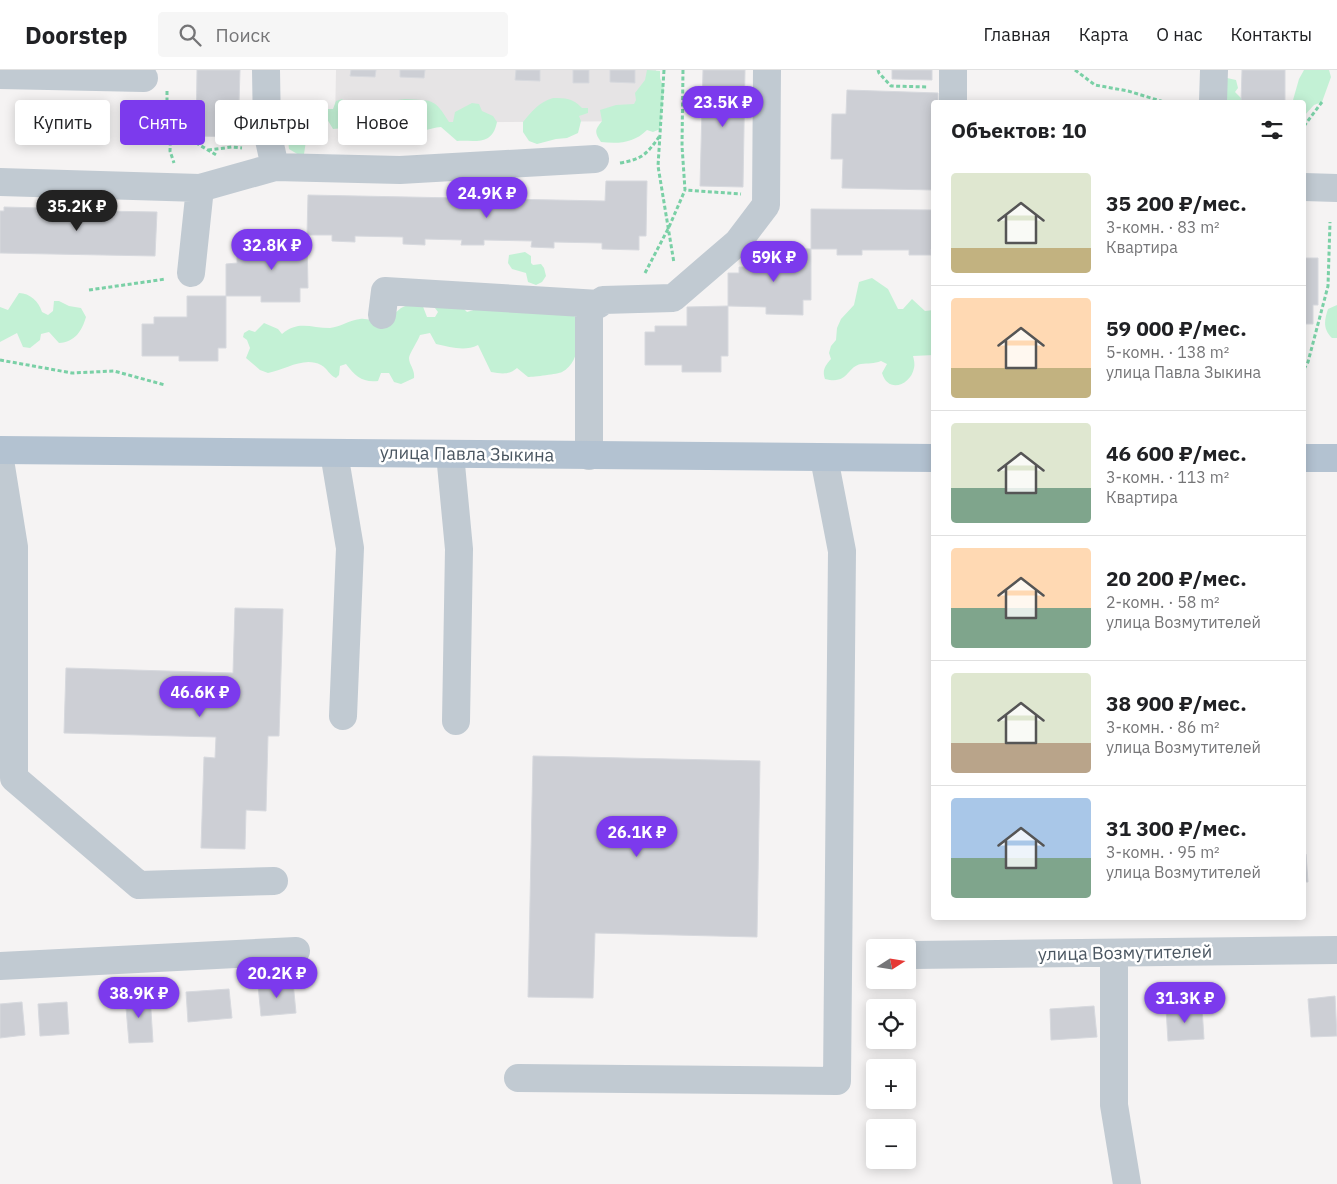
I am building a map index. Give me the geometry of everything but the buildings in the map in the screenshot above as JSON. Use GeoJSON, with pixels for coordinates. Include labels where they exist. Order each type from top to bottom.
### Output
{"type":"FeatureCollection","features":[{"type":"Feature","properties":{"kind":"main road","name":"улица Павла Зыкина"},"geometry":{"type":"LineString","coordinates":[[0,450],[931,458]]}},
{"type":"Feature","properties":{"kind":"main road"},"geometry":{"type":"LineString","coordinates":[[1306,458],[1337,458]]}},
{"type":"Feature","properties":{"kind":"street"},"geometry":{"type":"LineString","coordinates":[[264,170],[266,70]]}},
{"type":"Feature","properties":{"kind":"street"},"geometry":{"type":"LineString","coordinates":[[382,315],[385,291],[610,302],[673,298],[738,242],[766,205],[767,70]]}},
{"type":"Feature","properties":{"kind":"street"},"geometry":{"type":"LineString","coordinates":[[1213,100],[1214,70]]}},
{"type":"Feature","properties":{"kind":"street"},"geometry":{"type":"LineString","coordinates":[[0,75],[155,83]]}},
{"type":"Feature","properties":{"kind":"street"},"geometry":{"type":"LineString","coordinates":[[0,182],[193,188],[264,170],[400,170],[595,159]]}},
{"type":"Feature","properties":{"kind":"street"},"geometry":{"type":"LineString","coordinates":[[1306,187],[1337,188]]}},
{"type":"Feature","properties":{"kind":"street"},"geometry":{"type":"LineString","coordinates":[[191,273],[193,188]]}},
{"type":"Feature","properties":{"kind":"street"},"geometry":{"type":"LineString","coordinates":[[589,456],[589,311],[610,302]]}},
{"type":"Feature","properties":{"kind":"street"},"geometry":{"type":"LineString","coordinates":[[334,452],[350,548],[343,716]]}},
{"type":"Feature","properties":{"kind":"street"},"geometry":{"type":"LineString","coordinates":[[450,454],[459,549],[456,721]]}},
{"type":"Feature","properties":{"kind":"street"},"geometry":{"type":"LineString","coordinates":[[518,1078],[837,1081],[842,551],[824,458]]}},
{"type":"Feature","properties":{"kind":"street"},"geometry":{"type":"LineString","coordinates":[[0,460],[14,546],[14,778],[139,885],[274,881]]}},
{"type":"Feature","properties":{"kind":"street","name":"улица Возмутителей"},"geometry":{"type":"LineString","coordinates":[[916,955],[1337,950]]}},
{"type":"Feature","properties":{"kind":"street"},"geometry":{"type":"LineString","coordinates":[[0,966],[296,952]]}},
{"type":"Feature","properties":{"kind":"street"},"geometry":{"type":"LineString","coordinates":[[1114,954],[1114,1105],[1127,1184]]}},
{"type":"Feature","properties":{"kind":"path"},"geometry":{"type":"LineString","coordinates":[[664,70],[658,166],[679,294]]}},
{"type":"Feature","properties":{"kind":"path"},"geometry":{"type":"LineString","coordinates":[[610,302],[646,271],[669,227],[685,190],[682,146],[683,70]]}},
{"type":"Feature","properties":{"kind":"path"},"geometry":{"type":"LineString","coordinates":[[878,70],[891,86],[953,87]]}},
{"type":"Feature","properties":{"kind":"path"},"geometry":{"type":"LineString","coordinates":[[1076,70],[1095,85],[1128,91],[1157,100]]}},
{"type":"Feature","properties":{"kind":"path"},"geometry":{"type":"LineString","coordinates":[[155,83],[161,100]]}},
{"type":"Feature","properties":{"kind":"path"},"geometry":{"type":"LineString","coordinates":[[1306,123],[1322,102]]}},
{"type":"Feature","properties":{"kind":"path"},"geometry":{"type":"LineString","coordinates":[[595,159],[616,164],[638,160],[651,149],[660,136]]}},
{"type":"Feature","properties":{"kind":"path"},"geometry":{"type":"LineString","coordinates":[[205,144],[264,170]]}},
{"type":"Feature","properties":{"kind":"path"},"geometry":{"type":"LineString","coordinates":[[170,145],[177,177],[193,188]]}},
{"type":"Feature","properties":{"kind":"path"},"geometry":{"type":"LineString","coordinates":[[685,190],[766,195]]}},
{"type":"Feature","properties":{"kind":"path"},"geometry":{"type":"LineString","coordinates":[[1306,366],[1328,286],[1330,222]]}},
{"type":"Feature","properties":{"kind":"path"},"geometry":{"type":"LineString","coordinates":[[89,290],[150,282],[191,273]]}},
{"type":"Feature","properties":{"kind":"path"},"geometry":{"type":"LineString","coordinates":[[0,360],[72,373],[114,371],[165,385]]}},
{"type":"Feature","properties":{"kind":"shaded area"},"geometry":{"type":"Polygon","coordinates":[[[336,70],[656,70],[656,121],[427,122],[427,100],[338,100],[338,123],[335,123],[336,70]]]}},
{"type":"Feature","properties":{"kind":"green space"},"geometry":{"type":"Polygon","coordinates":[[[647,70],[660,71],[660,78],[664,89],[660,129],[653,132],[647,130],[637,138],[626,142],[601,142],[596,131],[602,121],[600,110],[616,105],[634,104],[636,100],[635,93],[645,80],[647,70]]]}},
{"type":"Feature","properties":{"kind":"green space"},"geometry":{"type":"Polygon","coordinates":[[[1304,70],[1329,70],[1331,77],[1322,102],[1314,105],[1306,114],[1306,100],[1293,100],[1299,79],[1304,70]]]}},
{"type":"Feature","properties":{"kind":"green space"},"geometry":{"type":"Polygon","coordinates":[[[1227,78],[1236,80],[1238,88],[1235,92],[1242,100],[1222,100],[1227,78]]]}},
{"type":"Feature","properties":{"kind":"green space"},"geometry":{"type":"Polygon","coordinates":[[[553,98],[569,99],[582,108],[588,108],[588,113],[579,116],[581,121],[578,133],[567,138],[537,144],[529,141],[523,132],[523,122],[540,104],[553,98]]]}},
{"type":"Feature","properties":{"kind":"green space"},"geometry":{"type":"Polygon","coordinates":[[[338,100],[338,129],[333,129],[328,121],[328,109],[333,109],[338,100]]]}},
{"type":"Feature","properties":{"kind":"green space"},"geometry":{"type":"Polygon","coordinates":[[[427,101],[436,104],[449,122],[453,122],[455,112],[472,103],[479,104],[482,111],[493,116],[497,122],[495,130],[491,135],[477,141],[457,141],[441,127],[427,130],[427,101]]]}},
{"type":"Feature","properties":{"kind":"green space"},"geometry":{"type":"Polygon","coordinates":[[[289,145],[305,145],[304,154],[299,155],[289,149],[289,145]]]}},
{"type":"Feature","properties":{"kind":"green space"},"geometry":{"type":"Polygon","coordinates":[[[525,252],[531,256],[531,263],[533,265],[541,264],[544,268],[546,276],[542,282],[536,285],[528,282],[526,273],[512,269],[508,263],[509,255],[525,252]]]}},
{"type":"Feature","properties":{"kind":"green space"},"geometry":{"type":"Polygon","coordinates":[[[872,278],[888,289],[898,309],[903,309],[912,299],[925,311],[931,310],[931,355],[913,356],[914,368],[912,374],[904,383],[894,385],[885,380],[882,373],[887,364],[881,361],[856,366],[839,380],[825,379],[824,371],[831,359],[829,353],[831,346],[836,340],[837,328],[841,319],[854,305],[859,282],[872,278]]]}},
{"type":"Feature","properties":{"kind":"green space"},"geometry":{"type":"Polygon","coordinates":[[[19,293],[34,299],[42,312],[48,315],[53,311],[54,301],[81,308],[86,317],[80,331],[74,338],[59,343],[49,332],[41,334],[40,340],[30,348],[23,347],[17,333],[0,342],[0,307],[8,310],[19,293]]]}},
{"type":"Feature","properties":{"kind":"green space"},"geometry":{"type":"Polygon","coordinates":[[[414,302],[422,304],[427,317],[435,317],[438,312],[435,308],[459,304],[467,312],[496,303],[506,312],[513,310],[571,311],[579,323],[575,331],[577,348],[574,359],[560,373],[528,377],[517,368],[508,373],[491,372],[478,345],[463,349],[436,344],[430,333],[420,335],[409,356],[414,378],[401,384],[394,382],[389,373],[381,373],[378,381],[364,380],[356,375],[346,364],[340,366],[339,375],[336,378],[321,365],[308,362],[294,364],[268,373],[260,370],[246,358],[250,348],[247,340],[243,337],[244,333],[249,330],[255,332],[264,323],[278,329],[282,334],[299,326],[330,328],[360,319],[382,324],[401,308],[414,302]]]}},
{"type":"Feature","properties":{"kind":"green space"},"geometry":{"type":"Polygon","coordinates":[[[1337,305],[1337,338],[1332,338],[1325,325],[1326,317],[1328,309],[1337,305]]]}}]}
